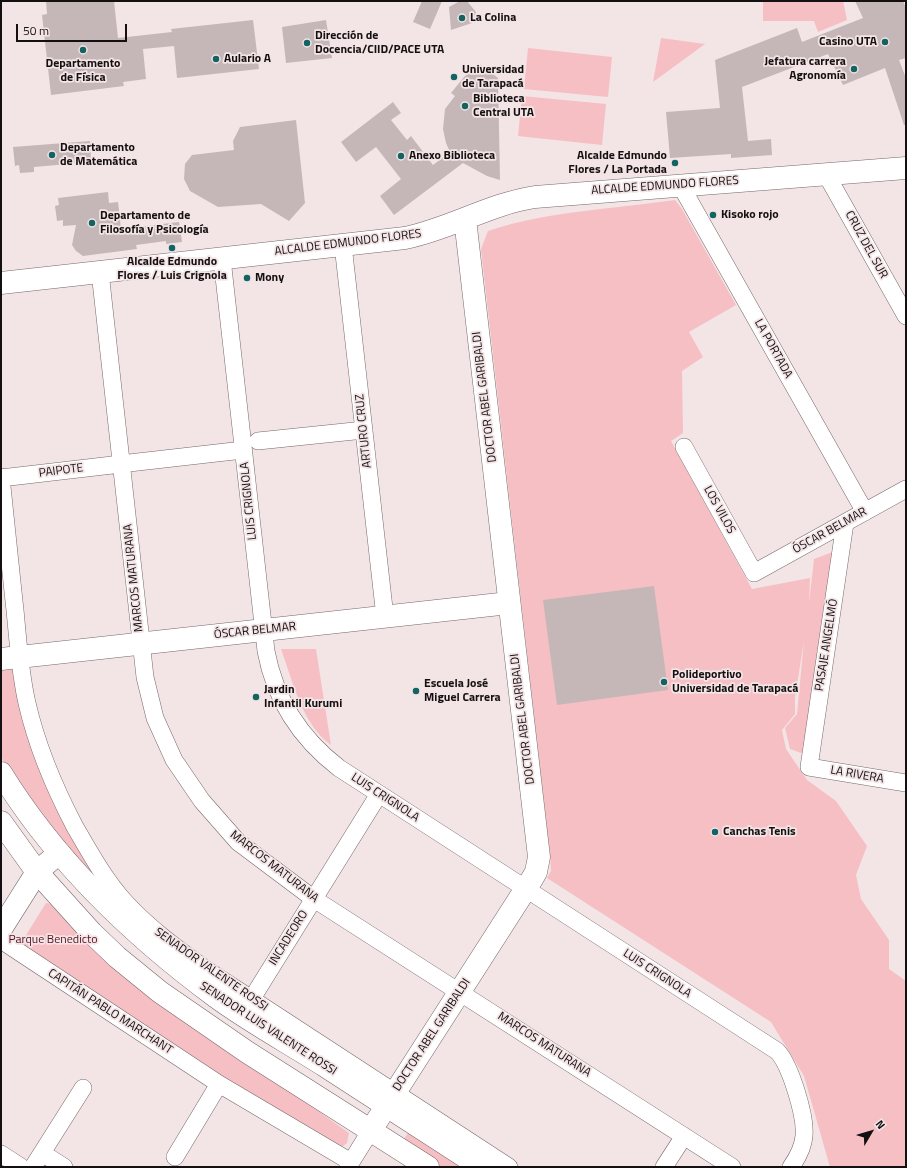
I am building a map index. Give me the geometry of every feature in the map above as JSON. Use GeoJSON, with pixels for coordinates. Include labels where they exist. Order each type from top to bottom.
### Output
{"type":"FeatureCollection","features":[{"type":"Feature","properties":{"kind":"street","name":"ALCALDE EDMUNDO FLORES"},"geometry":{"type":"LineString","coordinates":[[1,283],[222,259],[420,235],[495,206],[534,197],[906,168]]}},
{"type":"Feature","properties":{"kind":"street","name":"CRUZ DEL SUR"},"geometry":{"type":"LineString","coordinates":[[826,174],[906,316]]}},
{"type":"Feature","properties":{"kind":"street","name":"LA PORTADA"},"geometry":{"type":"LineString","coordinates":[[681,186],[865,512]]}},
{"type":"Feature","properties":{"kind":"street","name":"DOCTOR ABEL GARIBALDI"},"geometry":{"type":"LineString","coordinates":[[349,1165],[536,872],[539,858],[465,218]]}},
{"type":"Feature","properties":{"kind":"street","name":"ARTURO CRUZ"},"geometry":{"type":"LineString","coordinates":[[343,245],[385,617]]}},
{"type":"Feature","properties":{"kind":"street","name":"LUIS CRIGNOLA"},"geometry":{"type":"LineString","coordinates":[[222,259],[266,650],[273,681],[294,721],[310,742],[329,760],[525,889],[771,1046],[782,1056],[788,1068],[805,1127],[803,1145],[792,1167]]}},
{"type":"Feature","properties":{"kind":"street","name":"MARCOS MATURANA"},"geometry":{"type":"LineString","coordinates":[[100,272],[125,463],[145,677],[155,718],[163,739],[186,779],[238,842],[314,898],[732,1167]]}},
{"type":"Feature","properties":{"kind":"street"},"geometry":{"type":"LineString","coordinates":[[258,441],[364,430]]}},
{"type":"Feature","properties":{"kind":"street","name":"LOS VILOS"},"geometry":{"type":"LineString","coordinates":[[684,447],[754,573]]}},
{"type":"Feature","properties":{"kind":"street","name":"PAIPOTE"},"geometry":{"type":"LineString","coordinates":[[1,478],[243,450]]}},
{"type":"Feature","properties":{"kind":"street","name":"SENADOR VALENTE ROSSI"},"geometry":{"type":"LineString","coordinates":[[1,478],[10,658],[27,702],[50,775],[81,837],[106,878],[124,901],[157,932],[204,968],[391,1099],[509,1167]]}},
{"type":"Feature","properties":{"kind":"street","name":"ÓSCAR BELMAR"},"geometry":{"type":"LineString","coordinates":[[754,573],[906,489]]}},
{"type":"Feature","properties":{"kind":"street","name":"PASAJE ANGELMÓ"},"geometry":{"type":"LineString","coordinates":[[809,767],[846,523]]}},
{"type":"Feature","properties":{"kind":"street","name":"ÓSCAR BELMAR"},"geometry":{"type":"LineString","coordinates":[[10,658],[509,603]]}},
{"type":"Feature","properties":{"kind":"street","name":"LA RIVERA"},"geometry":{"type":"LineString","coordinates":[[809,767],[906,783]]}},
{"type":"Feature","properties":{"kind":"street","name":"SENADOR LUIS VALENTE ROSSI"},"geometry":{"type":"LineString","coordinates":[[1,773],[25,808],[80,878],[133,930],[216,997],[391,1099],[481,1167]]}},
{"type":"Feature","properties":{"kind":"street","name":"INCADEORO"},"geometry":{"type":"LineString","coordinates":[[251,1000],[379,794]]}},
{"type":"Feature","properties":{"kind":"street"},"geometry":{"type":"LineString","coordinates":[[1,822],[37,872],[92,933],[117,957],[160,992],[235,1044],[428,1167]]}},
{"type":"Feature","properties":{"kind":"street"},"geometry":{"type":"LineString","coordinates":[[1,929],[37,872],[59,853]]}},
{"type":"Feature","properties":{"kind":"street","name":"CAPITÁN PABLO MARCHANT"},"geometry":{"type":"LineString","coordinates":[[1,940],[220,1084],[349,1165]]}},
{"type":"Feature","properties":{"kind":"street"},"geometry":{"type":"LineString","coordinates":[[175,1157],[220,1084]]}},
{"type":"Feature","properties":{"kind":"street"},"geometry":{"type":"LineString","coordinates":[[64,1167],[38,1160],[83,1088]]}},
{"type":"Feature","properties":{"kind":"street"},"geometry":{"type":"LineString","coordinates":[[664,1167],[684,1136]]}},
{"type":"Feature","properties":{"kind":"street"},"geometry":{"type":"LineString","coordinates":[[1,1154],[21,1167]]}},
{"type":"Feature","properties":{"kind":"green space"},"geometry":{"type":"Polygon","coordinates":[[[763,1],[843,1],[847,20],[818,32],[814,21],[763,21],[763,1]]]}},
{"type":"Feature","properties":{"kind":"green space"},"geometry":{"type":"Polygon","coordinates":[[[661,38],[705,44],[653,82],[661,38]]]}},
{"type":"Feature","properties":{"kind":"green space"},"geometry":{"type":"Polygon","coordinates":[[[528,48],[612,57],[608,97],[524,89],[528,48]]]}},
{"type":"Feature","properties":{"kind":"green space"},"geometry":{"type":"Polygon","coordinates":[[[522,96],[606,104],[602,145],[518,136],[522,96]]]}},
{"type":"Feature","properties":{"kind":"green space","name":"Polideportivo Universidad de Tarapacá"},"geometry":{"type":"Polygon","coordinates":[[[675,200],[682,209],[736,305],[689,332],[703,357],[682,371],[683,433],[671,441],[752,589],[810,578],[809,603],[814,559],[838,550],[804,754],[790,749],[785,728],[797,714],[804,641],[795,697],[795,714],[782,730],[786,749],[807,780],[836,801],[867,846],[856,875],[861,899],[889,940],[889,969],[906,981],[906,1167],[830,1167],[804,1076],[771,1022],[547,878],[551,871],[550,855],[481,249],[488,231],[510,224],[581,211],[675,200]]]}},
{"type":"Feature","properties":{"kind":"green space"},"geometry":{"type":"Polygon","coordinates":[[[281,649],[316,649],[331,745],[321,736],[306,714],[294,688],[281,649]]]}},
{"type":"Feature","properties":{"kind":"green space"},"geometry":{"type":"Polygon","coordinates":[[[13,668],[113,899],[25,797],[1,757],[1,670],[13,668]]]}},
{"type":"Feature","properties":{"kind":"green space","name":"Parque Benedicto"},"geometry":{"type":"Polygon","coordinates":[[[46,903],[53,904],[171,1006],[349,1133],[347,1143],[338,1150],[18,948],[46,903]]]}},
{"type":"Feature","properties":{"kind":"green space"},"geometry":{"type":"Polygon","coordinates":[[[409,1131],[465,1167],[438,1167],[401,1144],[409,1131]]]}},
{"type":"Feature","properties":{"kind":"building"},"geometry":{"type":"Polygon","coordinates":[[[46,1],[114,1],[118,38],[172,32],[171,29],[253,20],[259,69],[177,78],[174,46],[143,49],[146,79],[123,82],[124,86],[51,95],[42,15],[47,14],[46,1]]]}},
{"type":"Feature","properties":{"kind":"building","name":"La Colina"},"geometry":{"type":"Polygon","coordinates":[[[422,1],[442,1],[430,29],[413,22],[422,1]]]}},
{"type":"Feature","properties":{"kind":"building","name":"La Colina"},"geometry":{"type":"Polygon","coordinates":[[[460,1],[467,1],[476,12],[472,23],[451,30],[449,7],[460,1]]]}},
{"type":"Feature","properties":{"kind":"building"},"geometry":{"type":"Polygon","coordinates":[[[855,1],[903,1],[906,8],[906,58],[899,60],[906,78],[906,125],[904,125],[885,68],[843,85],[828,54],[742,87],[748,141],[771,139],[772,155],[731,158],[731,154],[670,158],[666,112],[720,108],[715,60],[797,28],[802,42],[863,18],[855,1]]]}},
{"type":"Feature","properties":{"kind":"building","name":"Dirección de Docencia/CIID/PACE UTA"},"geometry":{"type":"Polygon","coordinates":[[[326,20],[332,58],[286,63],[282,27],[326,20]]]}},
{"type":"Feature","properties":{"kind":"building"},"geometry":{"type":"Polygon","coordinates":[[[480,64],[498,78],[500,180],[487,176],[463,163],[394,215],[380,196],[401,179],[376,147],[356,162],[341,142],[393,102],[401,113],[391,120],[407,140],[411,136],[433,165],[450,152],[446,143],[443,129],[445,109],[455,96],[451,93],[464,77],[480,64]]]}},
{"type":"Feature","properties":{"kind":"building"},"geometry":{"type":"Polygon","coordinates":[[[296,120],[305,203],[289,221],[261,204],[218,207],[190,191],[184,179],[185,164],[192,155],[234,150],[233,141],[240,127],[296,120]]]}},
{"type":"Feature","properties":{"kind":"building","name":"Departamento de Matemática"},"geometry":{"type":"Polygon","coordinates":[[[90,141],[91,162],[34,167],[34,172],[20,173],[19,165],[15,166],[13,147],[90,141]]]}},
{"type":"Feature","properties":{"kind":"building","name":"Departamento de Filosofía y Psicología"},"geometry":{"type":"Polygon","coordinates":[[[108,192],[109,203],[118,202],[121,229],[179,222],[182,242],[166,244],[166,241],[136,245],[137,249],[83,256],[76,251],[72,245],[76,225],[63,226],[63,220],[57,221],[55,206],[59,205],[58,198],[108,192]]]}},
{"type":"Feature","properties":{"kind":"building"},"geometry":{"type":"Polygon","coordinates":[[[654,586],[668,690],[557,705],[543,600],[654,586]]]}},
{"type":"Feature","properties":{"kind":"place","name":"La Colina"},"geometry":{"type":"Point","coordinates":[462,18]}},
{"type":"Feature","properties":{"kind":"place","name":"Casino UTA"},"geometry":{"type":"Point","coordinates":[885,42]}},
{"type":"Feature","properties":{"kind":"place","name":"Dirección de Docencia/CIID/PACE UTA"},"geometry":{"type":"Point","coordinates":[307,43]}},
{"type":"Feature","properties":{"kind":"place","name":"Departamento de Física"},"geometry":{"type":"Point","coordinates":[83,50]}},
{"type":"Feature","properties":{"kind":"place","name":"Aulario A"},"geometry":{"type":"Point","coordinates":[216,59]}},
{"type":"Feature","properties":{"kind":"place","name":"Jefatura carrera Agronomía"},"geometry":{"type":"Point","coordinates":[854,69]}},
{"type":"Feature","properties":{"kind":"place","name":"Universidad de Tarapacá"},"geometry":{"type":"Point","coordinates":[454,77]}},
{"type":"Feature","properties":{"kind":"place","name":"Biblioteca Central UTA"},"geometry":{"type":"Point","coordinates":[465,106]}},
{"type":"Feature","properties":{"kind":"place","name":"Departamento de Matemática"},"geometry":{"type":"Point","coordinates":[52,155]}},
{"type":"Feature","properties":{"kind":"place","name":"Anexo Biblioteca"},"geometry":{"type":"Point","coordinates":[401,156]}},
{"type":"Feature","properties":{"kind":"place","name":"Alcalde Edmundo Flores / La Portada"},"geometry":{"type":"Point","coordinates":[675,163]}},
{"type":"Feature","properties":{"kind":"place","name":"Kisoko rojo"},"geometry":{"type":"Point","coordinates":[713,215]}},
{"type":"Feature","properties":{"kind":"place","name":"Departamento de Filosofía y Psicología"},"geometry":{"type":"Point","coordinates":[92,223]}},
{"type":"Feature","properties":{"kind":"place","name":"Alcalde Edmundo Flores / Luis Crignola"},"geometry":{"type":"Point","coordinates":[172,248]}},
{"type":"Feature","properties":{"kind":"place","name":"Mony"},"geometry":{"type":"Point","coordinates":[247,278]}},
{"type":"Feature","properties":{"kind":"place","name":"Polideportivo Universidad de Tarapacá"},"geometry":{"type":"Point","coordinates":[664,682]}},
{"type":"Feature","properties":{"kind":"place","name":"Escuela José Miguel Carrera"},"geometry":{"type":"Point","coordinates":[416,691]}},
{"type":"Feature","properties":{"kind":"place","name":"Jardin Infantil Kurumi"},"geometry":{"type":"Point","coordinates":[256,697]}},
{"type":"Feature","properties":{"kind":"place","name":"Canchas Tenis"},"geometry":{"type":"Point","coordinates":[715,832]}}]}
